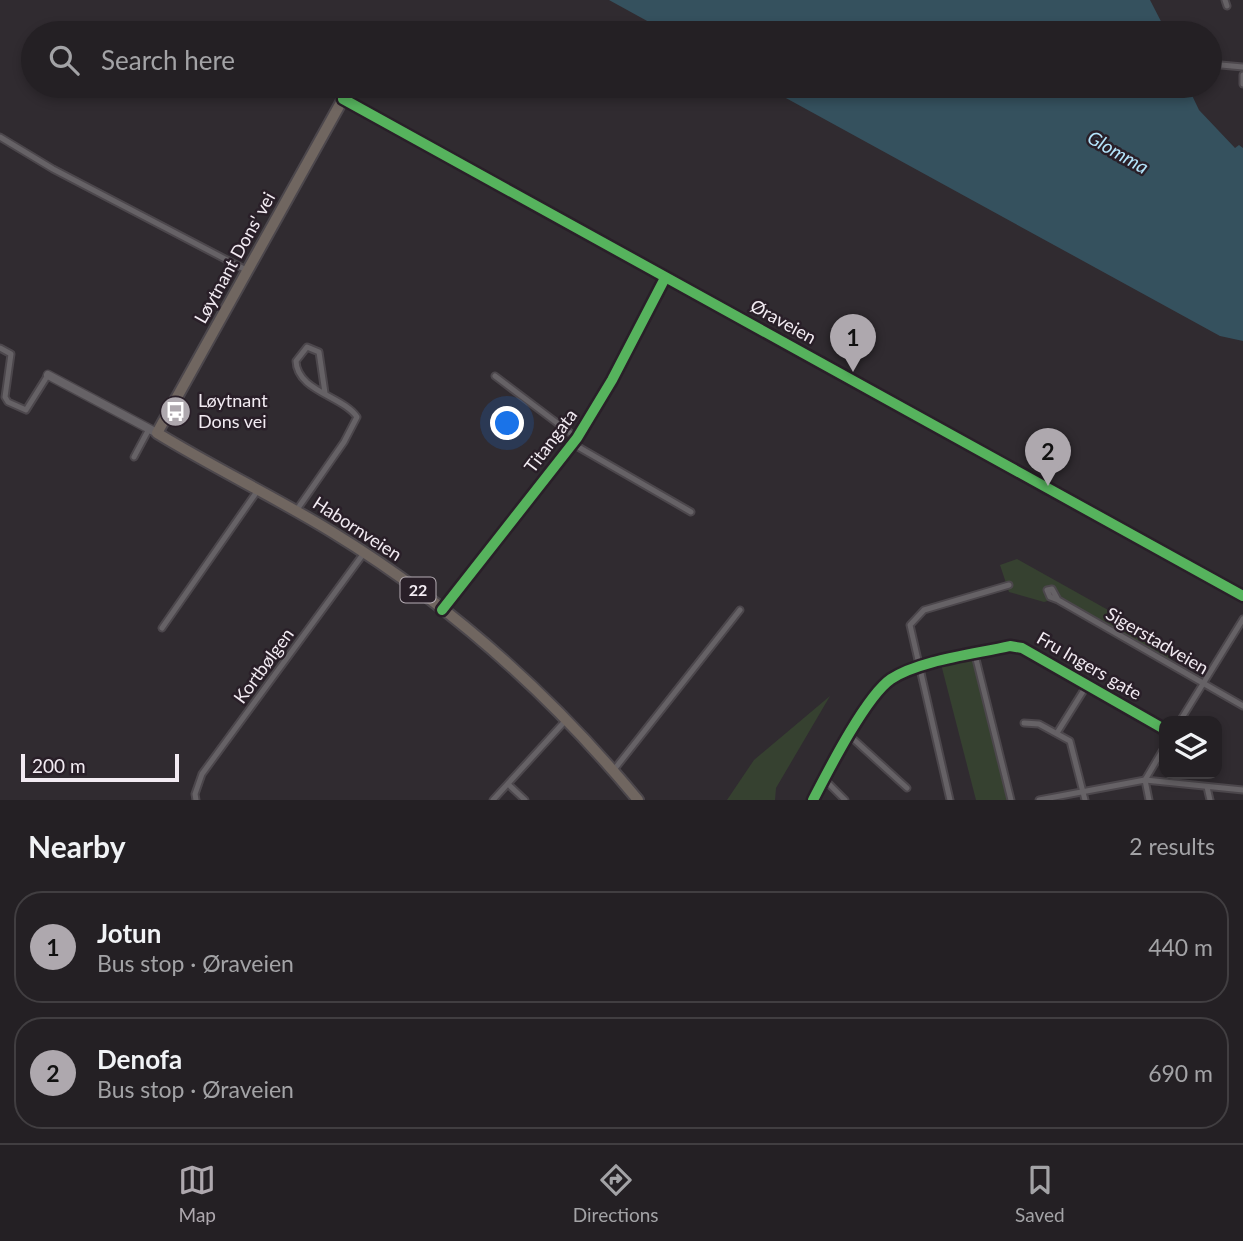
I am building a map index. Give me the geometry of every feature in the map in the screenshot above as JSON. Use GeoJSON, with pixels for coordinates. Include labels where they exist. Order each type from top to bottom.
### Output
{"type":"FeatureCollection","features":[{"type":"Feature","properties":{"kind":"highway","name":"Løytnant Dons' vei"},"geometry":{"type":"LineString","coordinates":[[153,431],[248,271],[343,99]]}},
{"type":"Feature","properties":{"kind":"highway","name":"Habornveien"},"geometry":{"type":"LineString","coordinates":[[153,431],[364,552],[442,610],[537,691],[638,800]]}},
{"type":"Feature","properties":{"kind":"street"},"geometry":{"type":"LineString","coordinates":[[1222,65],[1243,67]]}},
{"type":"Feature","properties":{"kind":"street"},"geometry":{"type":"LineString","coordinates":[[1243,75],[1243,83]]}},
{"type":"Feature","properties":{"kind":"street","name":"Øraveien"},"geometry":{"type":"LineString","coordinates":[[343,99],[1243,594]]}},
{"type":"Feature","properties":{"kind":"street"},"geometry":{"type":"LineString","coordinates":[[0,137],[53,169],[248,271]]}},
{"type":"Feature","properties":{"kind":"street","name":"Titangata"},"geometry":{"type":"LineString","coordinates":[[442,610],[573,444],[612,380],[665,278]]}},
{"type":"Feature","properties":{"kind":"street"},"geometry":{"type":"LineString","coordinates":[[296,511],[357,419],[356,414],[308,383],[296,366],[299,354],[310,345],[319,352],[325,393]]}},
{"type":"Feature","properties":{"kind":"street"},"geometry":{"type":"LineString","coordinates":[[0,348],[11,354],[5,397],[8,402],[26,410],[48,376],[153,431],[134,457]]}},
{"type":"Feature","properties":{"kind":"street","name":"Titangata"},"geometry":{"type":"LineString","coordinates":[[495,376],[577,438]]}},
{"type":"Feature","properties":{"kind":"street","name":"Titangata"},"geometry":{"type":"LineString","coordinates":[[573,444],[691,512]]}},
{"type":"Feature","properties":{"kind":"street"},"geometry":{"type":"LineString","coordinates":[[162,628],[258,490]]}},
{"type":"Feature","properties":{"kind":"street","name":"Kortbølgen"},"geometry":{"type":"LineString","coordinates":[[196,800],[195,794],[202,774],[364,552]]}},
{"type":"Feature","properties":{"kind":"street"},"geometry":{"type":"LineString","coordinates":[[950,800],[918,668],[911,625],[924,610],[1009,585]]}},
{"type":"Feature","properties":{"kind":"street","name":"Sigerstadveien"},"geometry":{"type":"LineString","coordinates":[[1058,600],[1243,706]]}},
{"type":"Feature","properties":{"kind":"street"},"geometry":{"type":"LineString","coordinates":[[613,771],[740,610]]}},
{"type":"Feature","properties":{"kind":"street"},"geometry":{"type":"LineString","coordinates":[[1183,716],[1243,619]]}},
{"type":"Feature","properties":{"kind":"street","name":"Fru Ingers gate"},"geometry":{"type":"LineString","coordinates":[[813,800],[880,688],[891,679],[918,668],[1010,646],[1022,648],[1159,726]]}},
{"type":"Feature","properties":{"kind":"street"},"geometry":{"type":"LineString","coordinates":[[975,655],[1011,800]]}},
{"type":"Feature","properties":{"kind":"street"},"geometry":{"type":"LineString","coordinates":[[1058,733],[1087,685]]}},
{"type":"Feature","properties":{"kind":"street"},"geometry":{"type":"LineString","coordinates":[[493,800],[566,720]]}},
{"type":"Feature","properties":{"kind":"street"},"geometry":{"type":"LineString","coordinates":[[1024,723],[1039,724],[1058,733],[1073,747],[1085,800]]}},
{"type":"Feature","properties":{"kind":"street"},"geometry":{"type":"LineString","coordinates":[[850,736],[907,788]]}},
{"type":"Feature","properties":{"kind":"street"},"geometry":{"type":"LineString","coordinates":[[1149,800],[1145,780],[1159,756]]}},
{"type":"Feature","properties":{"kind":"street"},"geometry":{"type":"LineString","coordinates":[[824,779],[845,800]]}},
{"type":"Feature","properties":{"kind":"street"},"geometry":{"type":"LineString","coordinates":[[1039,800],[1145,780],[1243,790]]}},
{"type":"Feature","properties":{"kind":"street"},"geometry":{"type":"LineString","coordinates":[[508,784],[525,800]]}},
{"type":"Feature","properties":{"kind":"street"},"geometry":{"type":"LineString","coordinates":[[1207,787],[1210,800]]}},
{"type":"Feature","properties":{"kind":"green space"},"geometry":{"type":"Polygon","coordinates":[[[1017,559],[1176,648],[1169,662],[1061,600],[1054,587],[1048,587],[1044,592],[1051,600],[1044,602],[1009,592],[1000,565],[1017,559]]]}},
{"type":"Feature","properties":{"kind":"green space"},"geometry":{"type":"Polygon","coordinates":[[[974,656],[1010,800],[976,800],[941,664],[974,656]]]}},
{"type":"Feature","properties":{"kind":"green space"},"geometry":{"type":"Polygon","coordinates":[[[830,696],[776,788],[775,800],[727,800],[754,760],[830,696]]]}},
{"type":"Feature","properties":{"kind":"water"},"geometry":{"type":"Polygon","coordinates":[[[609,0],[1150,0],[1161,21],[647,21],[609,0]]]}},
{"type":"Feature","properties":{"kind":"water","name":"Glomma"},"geometry":{"type":"Polygon","coordinates":[[[786,98],[1193,98],[1199,110],[1235,148],[1239,145],[1243,148],[1243,341],[1220,336],[786,98]]]}},
{"type":"Feature","properties":{"kind":"cycle path"},"geometry":{"type":"LineString","coordinates":[[343,99],[1243,596]]}},
{"type":"Feature","properties":{"kind":"cycle path"},"geometry":{"type":"LineString","coordinates":[[442,610],[577,438],[612,380],[665,278]]}},
{"type":"Feature","properties":{"kind":"cycle path"},"geometry":{"type":"LineString","coordinates":[[813,800],[848,735],[881,688],[903,672],[932,662],[1010,646],[1022,648],[1159,726]]}},
{"type":"Feature","properties":{"kind":"place","name":"Jotun"},"geometry":{"type":"Point","coordinates":[853,372]}},
{"type":"Feature","properties":{"kind":"place","name":"Løytnant Dons vei"},"geometry":{"type":"Point","coordinates":[175,411]}},
{"type":"Feature","properties":{"kind":"place","name":"Denofa"},"geometry":{"type":"Point","coordinates":[1048,486]}}]}
